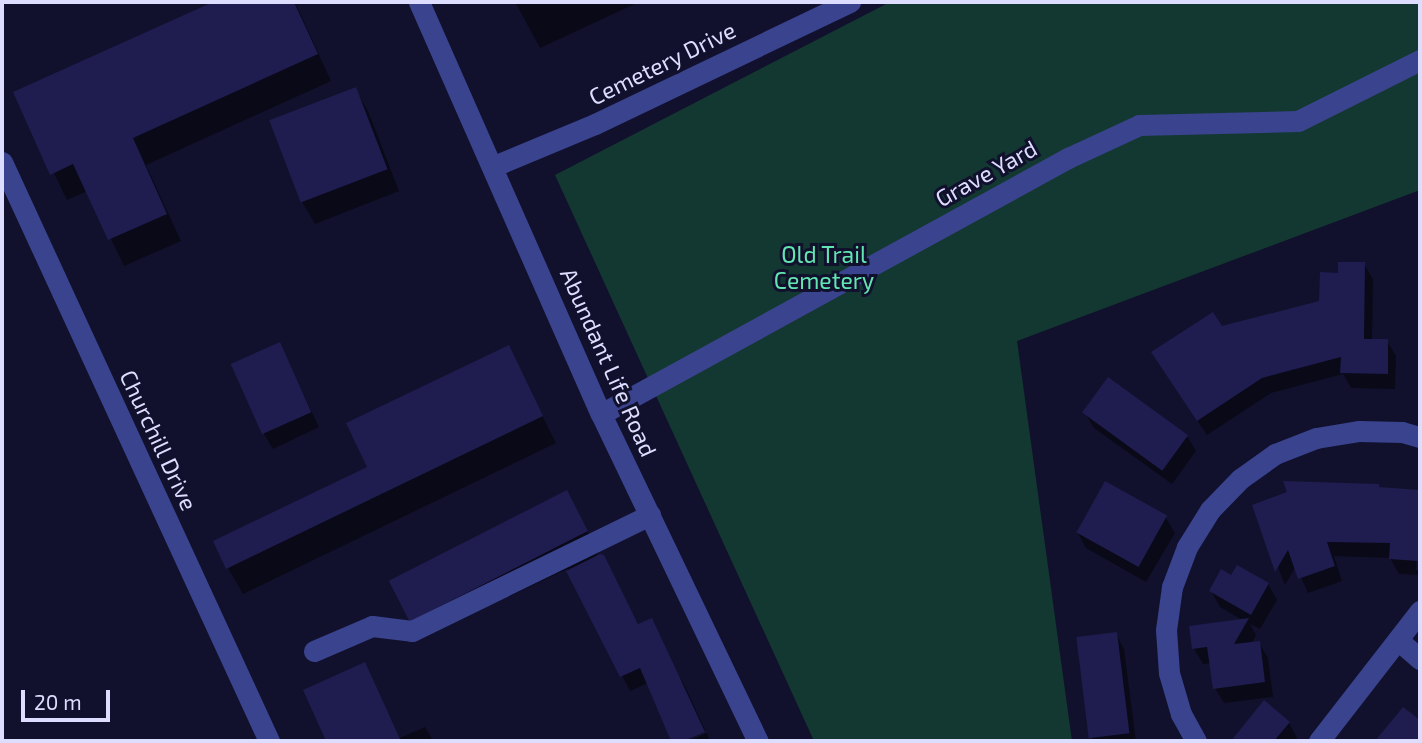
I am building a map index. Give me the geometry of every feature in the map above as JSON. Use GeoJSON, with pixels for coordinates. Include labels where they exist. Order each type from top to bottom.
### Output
{"type":"FeatureCollection","features":[{"type":"Feature","properties":{"kind":"street","name":"Abundant Life Road"},"geometry":{"type":"LineString","coordinates":[[419,2],[494,166],[601,414],[758,741]]}},
{"type":"Feature","properties":{"kind":"street","name":"Cemetery Drive"},"geometry":{"type":"LineString","coordinates":[[494,166],[595,124],[850,2]]}},
{"type":"Feature","properties":{"kind":"street","name":"Grave Yard"},"geometry":{"type":"LineString","coordinates":[[601,414],[1056,164],[1139,125],[1298,121],[1420,60]]}},
{"type":"Feature","properties":{"kind":"street","name":"Churchill Drive"},"geometry":{"type":"LineString","coordinates":[[2,162],[269,741]]}},
{"type":"Feature","properties":{"kind":"street"},"geometry":{"type":"LineString","coordinates":[[1196,741],[1181,714],[1169,673],[1166,630],[1172,587],[1187,547],[1210,510],[1240,479],[1275,454],[1316,438],[1359,430],[1402,432],[1420,437]]}},
{"type":"Feature","properties":{"kind":"street"},"geometry":{"type":"LineString","coordinates":[[314,651],[372,626],[412,631],[650,515]]}},
{"type":"Feature","properties":{"kind":"street"},"geometry":{"type":"LineString","coordinates":[[1319,741],[1420,611]]}},
{"type":"Feature","properties":{"kind":"street"},"geometry":{"type":"LineString","coordinates":[[1398,640],[1420,659]]}},
{"type":"Feature","properties":{"kind":"green space","name":"Old Trail Cemetery"},"geometry":{"type":"Polygon","coordinates":[[[890,2],[1420,2],[1420,190],[1017,341],[1072,741],[814,741],[555,175],[890,2]]]}},
{"type":"Feature","properties":{"kind":"building"},"geometry":{"type":"Polygon","coordinates":[[[213,2],[294,2],[318,54],[133,138],[167,214],[108,240],[73,164],[50,175],[13,92],[213,2]]]}},
{"type":"Feature","properties":{"kind":"building"},"geometry":{"type":"Polygon","coordinates":[[[356,87],[388,169],[301,202],[269,120],[356,87]]]}},
{"type":"Feature","properties":{"kind":"building"},"geometry":{"type":"Polygon","coordinates":[[[1338,262],[1365,262],[1364,339],[1388,339],[1388,374],[1340,373],[1341,357],[1262,378],[1197,421],[1151,352],[1213,312],[1222,326],[1319,301],[1320,272],[1338,273],[1338,262]]]}},
{"type":"Feature","properties":{"kind":"building"},"geometry":{"type":"Polygon","coordinates":[[[280,342],[311,412],[262,434],[231,364],[280,342]]]}},
{"type":"Feature","properties":{"kind":"building"},"geometry":{"type":"Polygon","coordinates":[[[509,345],[543,416],[226,569],[213,541],[367,467],[346,423],[509,345]]]}},
{"type":"Feature","properties":{"kind":"building"},"geometry":{"type":"Polygon","coordinates":[[[1108,377],[1188,435],[1162,471],[1082,413],[1108,377]]]}},
{"type":"Feature","properties":{"kind":"building"},"geometry":{"type":"Polygon","coordinates":[[[1105,481],[1167,515],[1138,567],[1076,533],[1105,481]]]}},
{"type":"Feature","properties":{"kind":"building"},"geometry":{"type":"Polygon","coordinates":[[[1283,481],[1379,484],[1379,487],[1420,490],[1418,561],[1389,559],[1390,543],[1327,542],[1335,566],[1298,579],[1288,550],[1275,572],[1252,505],[1287,492],[1283,481]]]}},
{"type":"Feature","properties":{"kind":"building"},"geometry":{"type":"Polygon","coordinates":[[[567,490],[588,531],[410,622],[389,581],[567,490]]]}},
{"type":"Feature","properties":{"kind":"building"},"geometry":{"type":"Polygon","coordinates":[[[600,554],[604,555],[638,624],[652,618],[705,732],[683,741],[671,741],[640,668],[620,677],[566,571],[600,554]]]}},
{"type":"Feature","properties":{"kind":"building"},"geometry":{"type":"Polygon","coordinates":[[[1237,565],[1269,583],[1251,615],[1209,591],[1221,569],[1231,575],[1237,565]]]}},
{"type":"Feature","properties":{"kind":"building"},"geometry":{"type":"Polygon","coordinates":[[[1249,618],[1234,644],[1260,641],[1265,682],[1213,689],[1207,647],[1192,649],[1189,626],[1249,618]]]}},
{"type":"Feature","properties":{"kind":"building"},"geometry":{"type":"Polygon","coordinates":[[[1117,632],[1129,733],[1089,738],[1076,637],[1117,632]]]}},
{"type":"Feature","properties":{"kind":"building"},"geometry":{"type":"Polygon","coordinates":[[[365,662],[401,741],[326,741],[303,690],[365,662]]]}},
{"type":"Feature","properties":{"kind":"building"},"geometry":{"type":"Polygon","coordinates":[[[1264,700],[1290,722],[1274,741],[1231,741],[1264,700]]]}},
{"type":"Feature","properties":{"kind":"building"},"geometry":{"type":"Polygon","coordinates":[[[1403,707],[1420,720],[1420,741],[1375,741],[1403,707]]]}}]}
